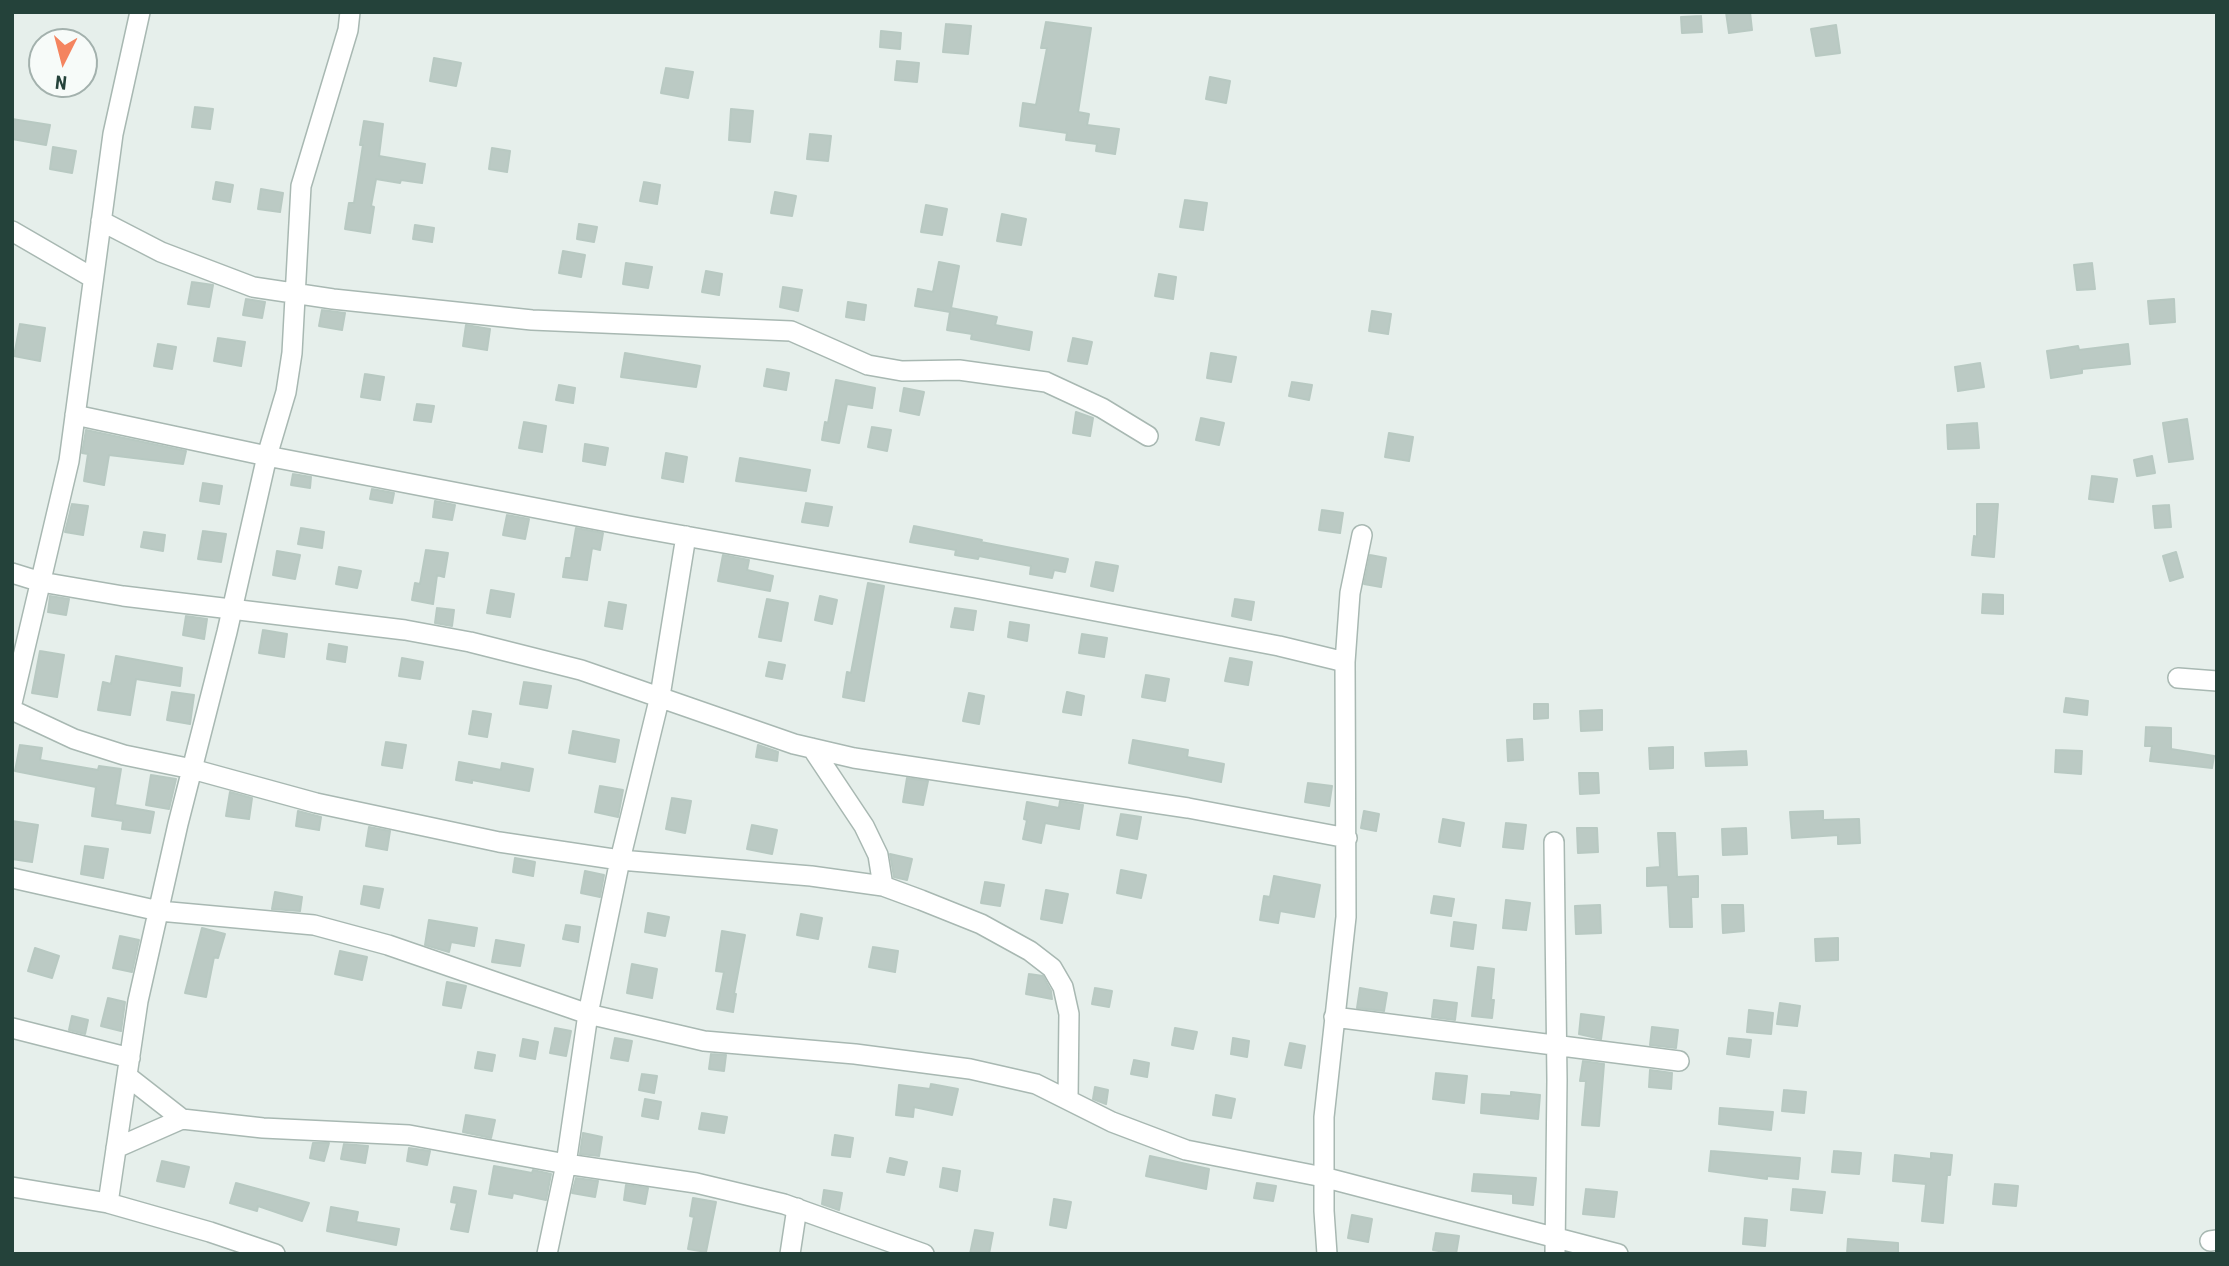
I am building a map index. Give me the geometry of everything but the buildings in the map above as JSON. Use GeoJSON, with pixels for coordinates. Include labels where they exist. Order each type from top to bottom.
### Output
{"type":"FeatureCollection","features":[{"type":"Feature","properties":{"kind":"street"},"geometry":{"type":"LineString","coordinates":[[12,703],[69,461],[113,134],[140,12]]}},
{"type":"Feature","properties":{"kind":"street"},"geometry":{"type":"LineString","coordinates":[[108,1203],[138,1001],[267,456],[286,392],[292,353],[301,186],[351,12]]}},
{"type":"Feature","properties":{"kind":"street"},"geometry":{"type":"LineString","coordinates":[[101,221],[152,247],[253,287],[333,299],[532,320],[791,331],[868,365],[902,371],[959,370],[1046,382],[1102,408],[1148,436]]}},
{"type":"Feature","properties":{"kind":"street"},"geometry":{"type":"LineString","coordinates":[[12,231],[93,278]]}},
{"type":"Feature","properties":{"kind":"street"},"geometry":{"type":"LineString","coordinates":[[75,415],[267,456],[1279,646],[1345,662]]}},
{"type":"Feature","properties":{"kind":"street"},"geometry":{"type":"LineString","coordinates":[[1327,1254],[1323,1177],[1324,1117],[1346,917],[1345,662],[1350,593],[1362,535]]}},
{"type":"Feature","properties":{"kind":"street"},"geometry":{"type":"LineString","coordinates":[[547,1254],[566,1164],[588,1014],[620,860],[660,696],[685,536]]}},
{"type":"Feature","properties":{"kind":"street"},"geometry":{"type":"LineString","coordinates":[[12,573],[41,582],[123,596],[405,630],[470,642],[581,670],[794,744],[854,758],[1188,808],[1347,838]]}},
{"type":"Feature","properties":{"kind":"street"},"geometry":{"type":"LineString","coordinates":[[2178,678],[2217,681]]}},
{"type":"Feature","properties":{"kind":"street"},"geometry":{"type":"LineString","coordinates":[[12,710],[74,739],[124,755],[192,769],[316,803],[444,831],[620,860],[811,876],[883,886],[981,924],[1031,950],[1052,968],[1063,987],[1069,1014],[1068,1098]]}},
{"type":"Feature","properties":{"kind":"street"},"geometry":{"type":"LineString","coordinates":[[812,748],[864,826],[878,855],[883,886]]}},
{"type":"Feature","properties":{"kind":"street"},"geometry":{"type":"LineString","coordinates":[[1554,842],[1556,1246]]}},
{"type":"Feature","properties":{"kind":"street"},"geometry":{"type":"LineString","coordinates":[[12,878],[159,911],[314,925],[388,945],[588,1014],[704,1041],[855,1054],[970,1069],[1036,1084],[1112,1122],[1186,1150],[1323,1177],[1556,1246],[1618,1254]]}},
{"type":"Feature","properties":{"kind":"street"},"geometry":{"type":"LineString","coordinates":[[1334,1017],[1679,1061]]}},
{"type":"Feature","properties":{"kind":"street"},"geometry":{"type":"LineString","coordinates":[[12,1028],[128,1067],[182,1119]]}},
{"type":"Feature","properties":{"kind":"street"},"geometry":{"type":"LineString","coordinates":[[116,1147],[182,1119],[263,1128],[409,1135],[566,1164],[696,1183],[797,1208],[925,1254]]}},
{"type":"Feature","properties":{"kind":"street"},"geometry":{"type":"LineString","coordinates":[[12,1187],[108,1203],[275,1254]]}},
{"type":"Feature","properties":{"kind":"street"},"geometry":{"type":"LineString","coordinates":[[790,1254],[797,1208]]}}]}
